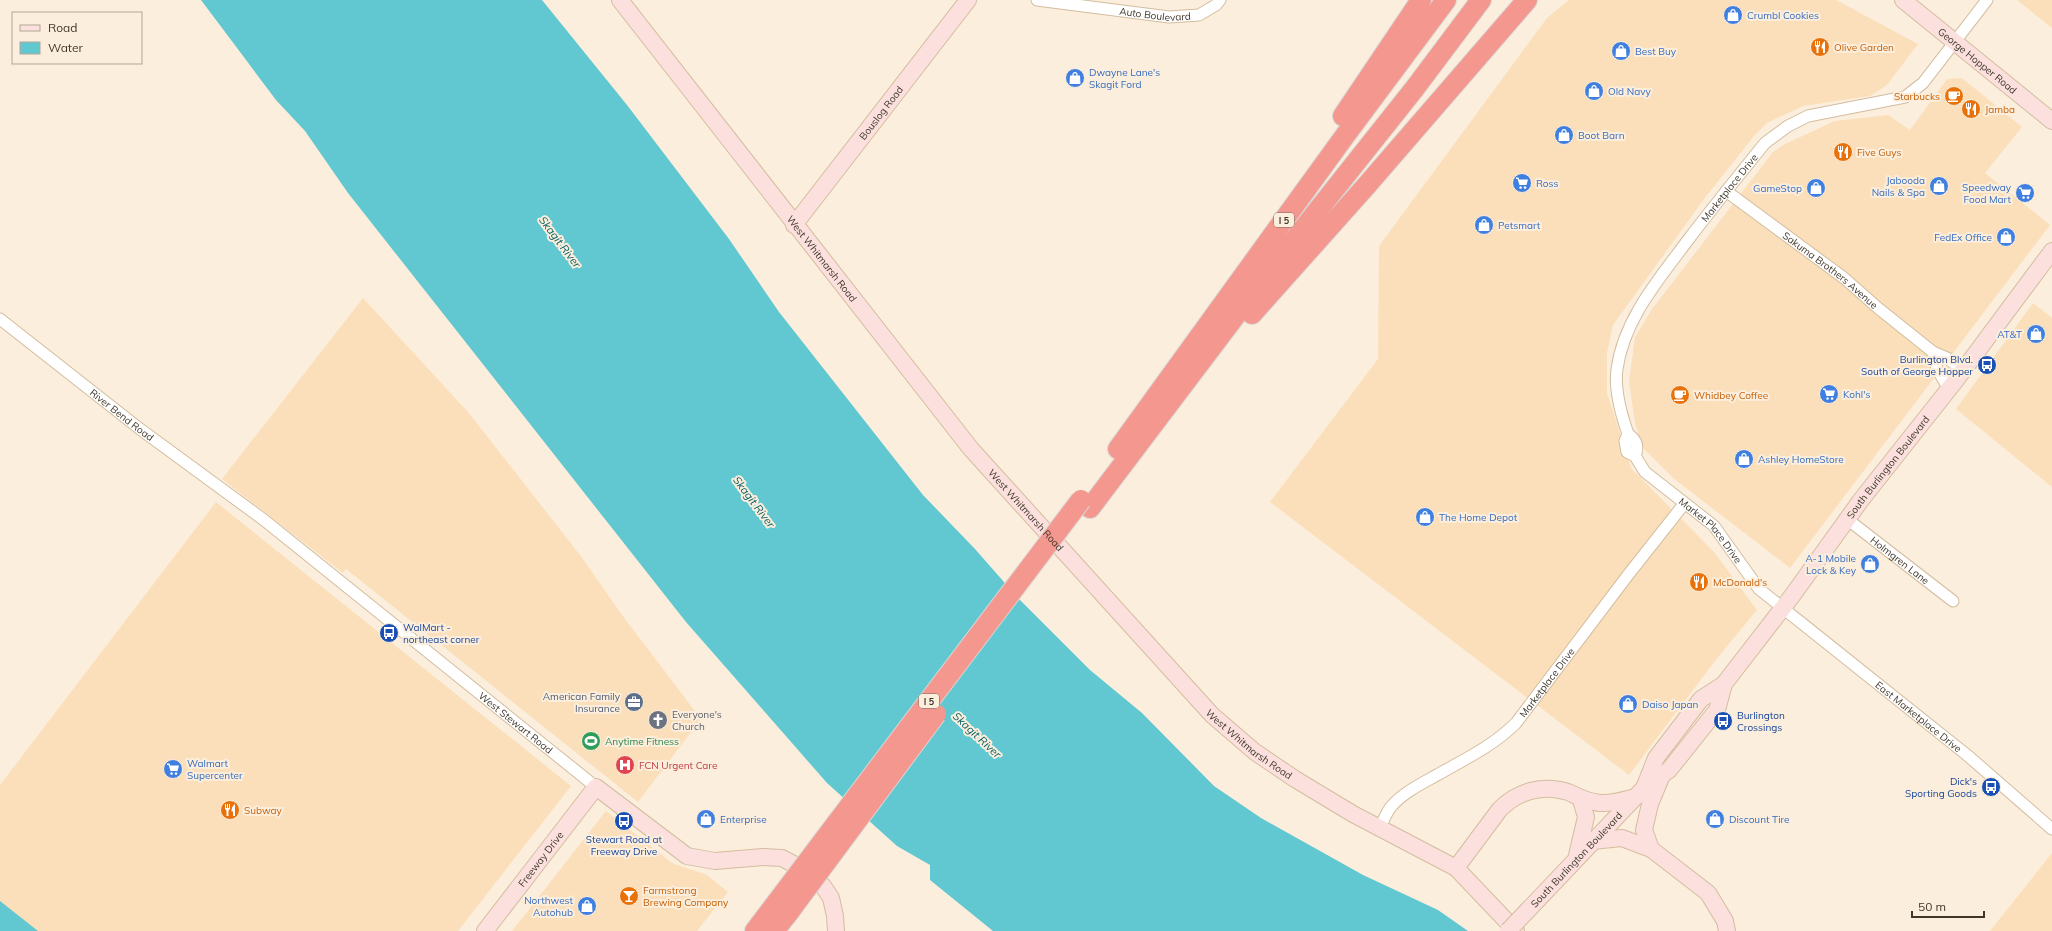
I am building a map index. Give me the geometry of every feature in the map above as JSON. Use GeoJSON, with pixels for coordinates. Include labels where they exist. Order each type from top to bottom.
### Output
{"type":"FeatureCollection","features":[{"type":"Feature","properties":{"kind":"highway"},"geometry":{"type":"LineString","coordinates":[[1124,441],[1242,261],[1380,62],[1420,0]]}},
{"type":"Feature","properties":{"kind":"highway","name":"I 5"},"geometry":{"type":"LineString","coordinates":[[1086,504],[1124,441],[1344,137],[1446,0]]}},
{"type":"Feature","properties":{"kind":"highway","name":"I 5"},"geometry":{"type":"LineString","coordinates":[[754,931],[783,907],[1086,504],[1180,389],[1264,278],[1415,88],[1481,0]]}},
{"type":"Feature","properties":{"kind":"highway"},"geometry":{"type":"LineString","coordinates":[[1180,389],[1240,327],[1356,197],[1527,0]]}},
{"type":"Feature","properties":{"kind":"highway","name":"I 5"},"geometry":{"type":"LineString","coordinates":[[774,931],[783,907]]}},
{"type":"Feature","properties":{"kind":"street","name":"West Whitmarsh Road"},"geometry":{"type":"LineString","coordinates":[[620,0],[794,225],[971,449],[1212,715],[1255,752],[1289,775],[1353,814],[1456,868],[1516,931]]}},
{"type":"Feature","properties":{"kind":"street","name":"Bouslog Road"},"geometry":{"type":"LineString","coordinates":[[794,225],[968,0]]}},
{"type":"Feature","properties":{"kind":"street","name":"Auto Boulevard"},"geometry":{"type":"LineString","coordinates":[[1037,0],[1169,17],[1198,15],[1216,5],[1220,0]]}},
{"type":"Feature","properties":{"kind":"street","name":"George Hopper Road"},"geometry":{"type":"LineString","coordinates":[[1903,0],[2052,121]]}},
{"type":"Feature","properties":{"kind":"street","name":"Marketplace Drive"},"geometry":{"type":"LineString","coordinates":[[1628,434],[1617,389],[1617,369],[1625,337],[1634,316],[1657,281],[1765,143],[1775,135],[1808,116],[1905,97],[1923,83],[1987,0]]}},
{"type":"Feature","properties":{"kind":"street","name":"Sakuma Brothers Avenue"},"geometry":{"type":"LineString","coordinates":[[1726,191],[1844,278],[1878,308],[1933,352],[1947,358],[1963,370]]}},
{"type":"Feature","properties":{"kind":"street","name":"South Burlington Boulevard"},"geometry":{"type":"LineString","coordinates":[[1640,793],[1656,758],[1701,699],[1724,684],[1782,609],[1847,519],[1949,389],[2052,251]]}},
{"type":"Feature","properties":{"kind":"street","name":"River Bend Road"},"geometry":{"type":"LineString","coordinates":[[0,319],[140,429],[246,507]]}},
{"type":"Feature","properties":{"kind":"street"},"geometry":{"type":"LineString","coordinates":[[1933,352],[1937,369],[1949,389]]}},
{"type":"Feature","properties":{"kind":"street","name":"Market Place Drive"},"geometry":{"type":"LineString","coordinates":[[1628,434],[1625,441],[1628,452],[1635,456],[1646,472],[1684,504],[1714,526],[1759,589],[1782,609]]}},
{"type":"Feature","properties":{"kind":"street","name":"Marketplace Drive"},"geometry":{"type":"LineString","coordinates":[[1380,827],[1390,808],[1401,797],[1417,786],[1486,748],[1504,736],[1516,723],[1628,575],[1684,504]]}},
{"type":"Feature","properties":{"kind":"street","name":"West Stewart Road"},"geometry":{"type":"LineString","coordinates":[[246,507],[596,787],[687,856],[715,861],[763,857],[782,858],[809,874],[823,886],[831,898],[835,916],[836,931]]}},
{"type":"Feature","properties":{"kind":"street","name":"Holmgren Lane"},"geometry":{"type":"LineString","coordinates":[[1847,519],[1953,601]]}},
{"type":"Feature","properties":{"kind":"street","name":"East Marketplace Drive"},"geometry":{"type":"LineString","coordinates":[[1782,609],[1967,755],[2052,829]]}},
{"type":"Feature","properties":{"kind":"street","name":"South Burlington Boulevard"},"geometry":{"type":"LineString","coordinates":[[1508,931],[1592,841],[1640,793],[1669,770],[1717,710],[1724,684]]}},
{"type":"Feature","properties":{"kind":"street"},"geometry":{"type":"LineString","coordinates":[[1651,849],[1644,830],[1650,804],[1662,775]]}},
{"type":"Feature","properties":{"kind":"street","name":"Freeway Drive"},"geometry":{"type":"LineString","coordinates":[[484,931],[596,787]]}},
{"type":"Feature","properties":{"kind":"street"},"geometry":{"type":"LineString","coordinates":[[1456,868],[1500,809],[1518,795],[1533,790],[1547,789],[1569,793],[1580,800],[1614,803],[1640,793]]}},
{"type":"Feature","properties":{"kind":"street"},"geometry":{"type":"LineString","coordinates":[[1576,858],[1585,829],[1586,817],[1580,800]]}},
{"type":"Feature","properties":{"kind":"street"},"geometry":{"type":"LineString","coordinates":[[1592,841],[1622,838],[1651,849],[1708,893],[1725,921],[1727,931]]}},
{"type":"Feature","properties":{"kind":"shaded area"},"geometry":{"type":"Polygon","coordinates":[[[1569,0],[1836,0],[1918,44],[1887,85],[1870,96],[1803,106],[1767,123],[1754,136],[1704,199],[1613,325],[1607,353],[1607,393],[1631,468],[1714,552],[1757,610],[1718,657],[1629,775],[1270,502],[1378,359],[1379,246],[1547,18],[1569,0]]]}},
{"type":"Feature","properties":{"kind":"shaded area"},"geometry":{"type":"Polygon","coordinates":[[[2017,0],[2052,0],[2052,28],[2017,0]]]}},
{"type":"Feature","properties":{"kind":"shaded area"},"geometry":{"type":"Polygon","coordinates":[[[1962,78],[2022,127],[1985,173],[2050,225],[1790,568],[1673,478],[1642,447],[1635,423],[1629,382],[1635,337],[1652,309],[1773,152],[1785,144],[1835,121],[1888,115],[1910,130],[1947,79],[1962,78]]]}},
{"type":"Feature","properties":{"kind":"shaded area"},"geometry":{"type":"Polygon","coordinates":[[[363,298],[468,412],[580,555],[622,615],[701,719],[638,802],[346,569],[343,573],[222,479],[363,298]]]}},
{"type":"Feature","properties":{"kind":"shaded area"},"geometry":{"type":"Polygon","coordinates":[[[2033,303],[2052,318],[2052,487],[1956,409],[2033,303]]]}},
{"type":"Feature","properties":{"kind":"shaded area"},"geometry":{"type":"Polygon","coordinates":[[[216,502],[571,786],[458,931],[0,931],[0,785],[216,502]]]}},
{"type":"Feature","properties":{"kind":"shaded area"},"geometry":{"type":"Polygon","coordinates":[[[606,811],[672,863],[707,875],[728,892],[697,931],[512,931],[606,811]]]}},
{"type":"Feature","properties":{"kind":"shaded area"},"geometry":{"type":"Polygon","coordinates":[[[2052,853],[2052,931],[1990,931],[2052,853]]]}},
{"type":"Feature","properties":{"kind":"water","name":"Skagit River"},"geometry":{"type":"Polygon","coordinates":[[[201,0],[542,0],[627,105],[729,239],[779,312],[923,495],[975,549],[1018,598],[1090,670],[1142,713],[1214,786],[1261,818],[1363,875],[1438,910],[1468,931],[993,931],[930,880],[930,865],[897,846],[827,783],[686,622],[348,193],[305,131],[276,100],[201,0]]]}},
{"type":"Feature","properties":{"kind":"water"},"geometry":{"type":"Polygon","coordinates":[[[0,901],[38,931],[0,931],[0,901]]]}},
{"type":"Feature","properties":{"kind":"place","name":"Crumbl Cookies"},"geometry":{"type":"Point","coordinates":[1733,15]}},
{"type":"Feature","properties":{"kind":"place","name":"Olive Garden"},"geometry":{"type":"Point","coordinates":[1820,47]}},
{"type":"Feature","properties":{"kind":"place","name":"Best Buy"},"geometry":{"type":"Point","coordinates":[1621,51]}},
{"type":"Feature","properties":{"kind":"place","name":"Dwayne Lane's Skagit Ford"},"geometry":{"type":"Point","coordinates":[1075,78]}},
{"type":"Feature","properties":{"kind":"place","name":"Old Navy"},"geometry":{"type":"Point","coordinates":[1594,91]}},
{"type":"Feature","properties":{"kind":"place","name":"Starbucks"},"geometry":{"type":"Point","coordinates":[1954,96]}},
{"type":"Feature","properties":{"kind":"place","name":"Jamba"},"geometry":{"type":"Point","coordinates":[1971,109]}},
{"type":"Feature","properties":{"kind":"place","name":"Boot Barn"},"geometry":{"type":"Point","coordinates":[1564,135]}},
{"type":"Feature","properties":{"kind":"place","name":"Five Guys"},"geometry":{"type":"Point","coordinates":[1843,152]}},
{"type":"Feature","properties":{"kind":"place","name":"Ross"},"geometry":{"type":"Point","coordinates":[1522,183]}},
{"type":"Feature","properties":{"kind":"place","name":"Jabooda Nails & Spa"},"geometry":{"type":"Point","coordinates":[1939,186]}},
{"type":"Feature","properties":{"kind":"place","name":"GameStop"},"geometry":{"type":"Point","coordinates":[1816,188]}},
{"type":"Feature","properties":{"kind":"place","name":"Speedway Food Mart"},"geometry":{"type":"Point","coordinates":[2025,193]}},
{"type":"Feature","properties":{"kind":"place","name":"Petsmart"},"geometry":{"type":"Point","coordinates":[1484,225]}},
{"type":"Feature","properties":{"kind":"place","name":"FedEx Office"},"geometry":{"type":"Point","coordinates":[2006,237]}},
{"type":"Feature","properties":{"kind":"place","name":"AT&T"},"geometry":{"type":"Point","coordinates":[2036,334]}},
{"type":"Feature","properties":{"kind":"place","name":"Burlington Blvd. South of George Hopper"},"geometry":{"type":"Point","coordinates":[1987,365]}},
{"type":"Feature","properties":{"kind":"place","name":"Kohl's"},"geometry":{"type":"Point","coordinates":[1829,394]}},
{"type":"Feature","properties":{"kind":"place","name":"Whidbey Coffee"},"geometry":{"type":"Point","coordinates":[1680,395]}},
{"type":"Feature","properties":{"kind":"place","name":"Ashley HomeStore"},"geometry":{"type":"Point","coordinates":[1744,459]}},
{"type":"Feature","properties":{"kind":"place","name":"The Home Depot"},"geometry":{"type":"Point","coordinates":[1425,517]}},
{"type":"Feature","properties":{"kind":"place","name":"A-1 Mobile Lock & Key"},"geometry":{"type":"Point","coordinates":[1870,564]}},
{"type":"Feature","properties":{"kind":"place","name":"McDonald's"},"geometry":{"type":"Point","coordinates":[1699,582]}},
{"type":"Feature","properties":{"kind":"place","name":"WalMart - northeast corner"},"geometry":{"type":"Point","coordinates":[389,633]}},
{"type":"Feature","properties":{"kind":"place","name":"American Family Insurance"},"geometry":{"type":"Point","coordinates":[634,702]}},
{"type":"Feature","properties":{"kind":"place","name":"Daiso Japan"},"geometry":{"type":"Point","coordinates":[1628,704]}},
{"type":"Feature","properties":{"kind":"place","name":"Everyone's Church"},"geometry":{"type":"Point","coordinates":[658,720]}},
{"type":"Feature","properties":{"kind":"place","name":"Burlington Crossings"},"geometry":{"type":"Point","coordinates":[1723,721]}},
{"type":"Feature","properties":{"kind":"place","name":"Anytime Fitness"},"geometry":{"type":"Point","coordinates":[591,741]}},
{"type":"Feature","properties":{"kind":"place","name":"FCN Urgent Care"},"geometry":{"type":"Point","coordinates":[625,765]}},
{"type":"Feature","properties":{"kind":"place","name":"Walmart Supercenter"},"geometry":{"type":"Point","coordinates":[173,769]}},
{"type":"Feature","properties":{"kind":"place","name":"Dick's Sporting Goods"},"geometry":{"type":"Point","coordinates":[1991,787]}},
{"type":"Feature","properties":{"kind":"place","name":"Subway"},"geometry":{"type":"Point","coordinates":[230,810]}},
{"type":"Feature","properties":{"kind":"place","name":"Enterprise"},"geometry":{"type":"Point","coordinates":[706,819]}},
{"type":"Feature","properties":{"kind":"place","name":"Discount Tire"},"geometry":{"type":"Point","coordinates":[1715,819]}},
{"type":"Feature","properties":{"kind":"place","name":"Stewart Road at Freeway Drive"},"geometry":{"type":"Point","coordinates":[624,821]}},
{"type":"Feature","properties":{"kind":"place","name":"Farmstrong Brewing Company"},"geometry":{"type":"Point","coordinates":[629,896]}},
{"type":"Feature","properties":{"kind":"place","name":"Northwest Autohub"},"geometry":{"type":"Point","coordinates":[587,906]}}]}
